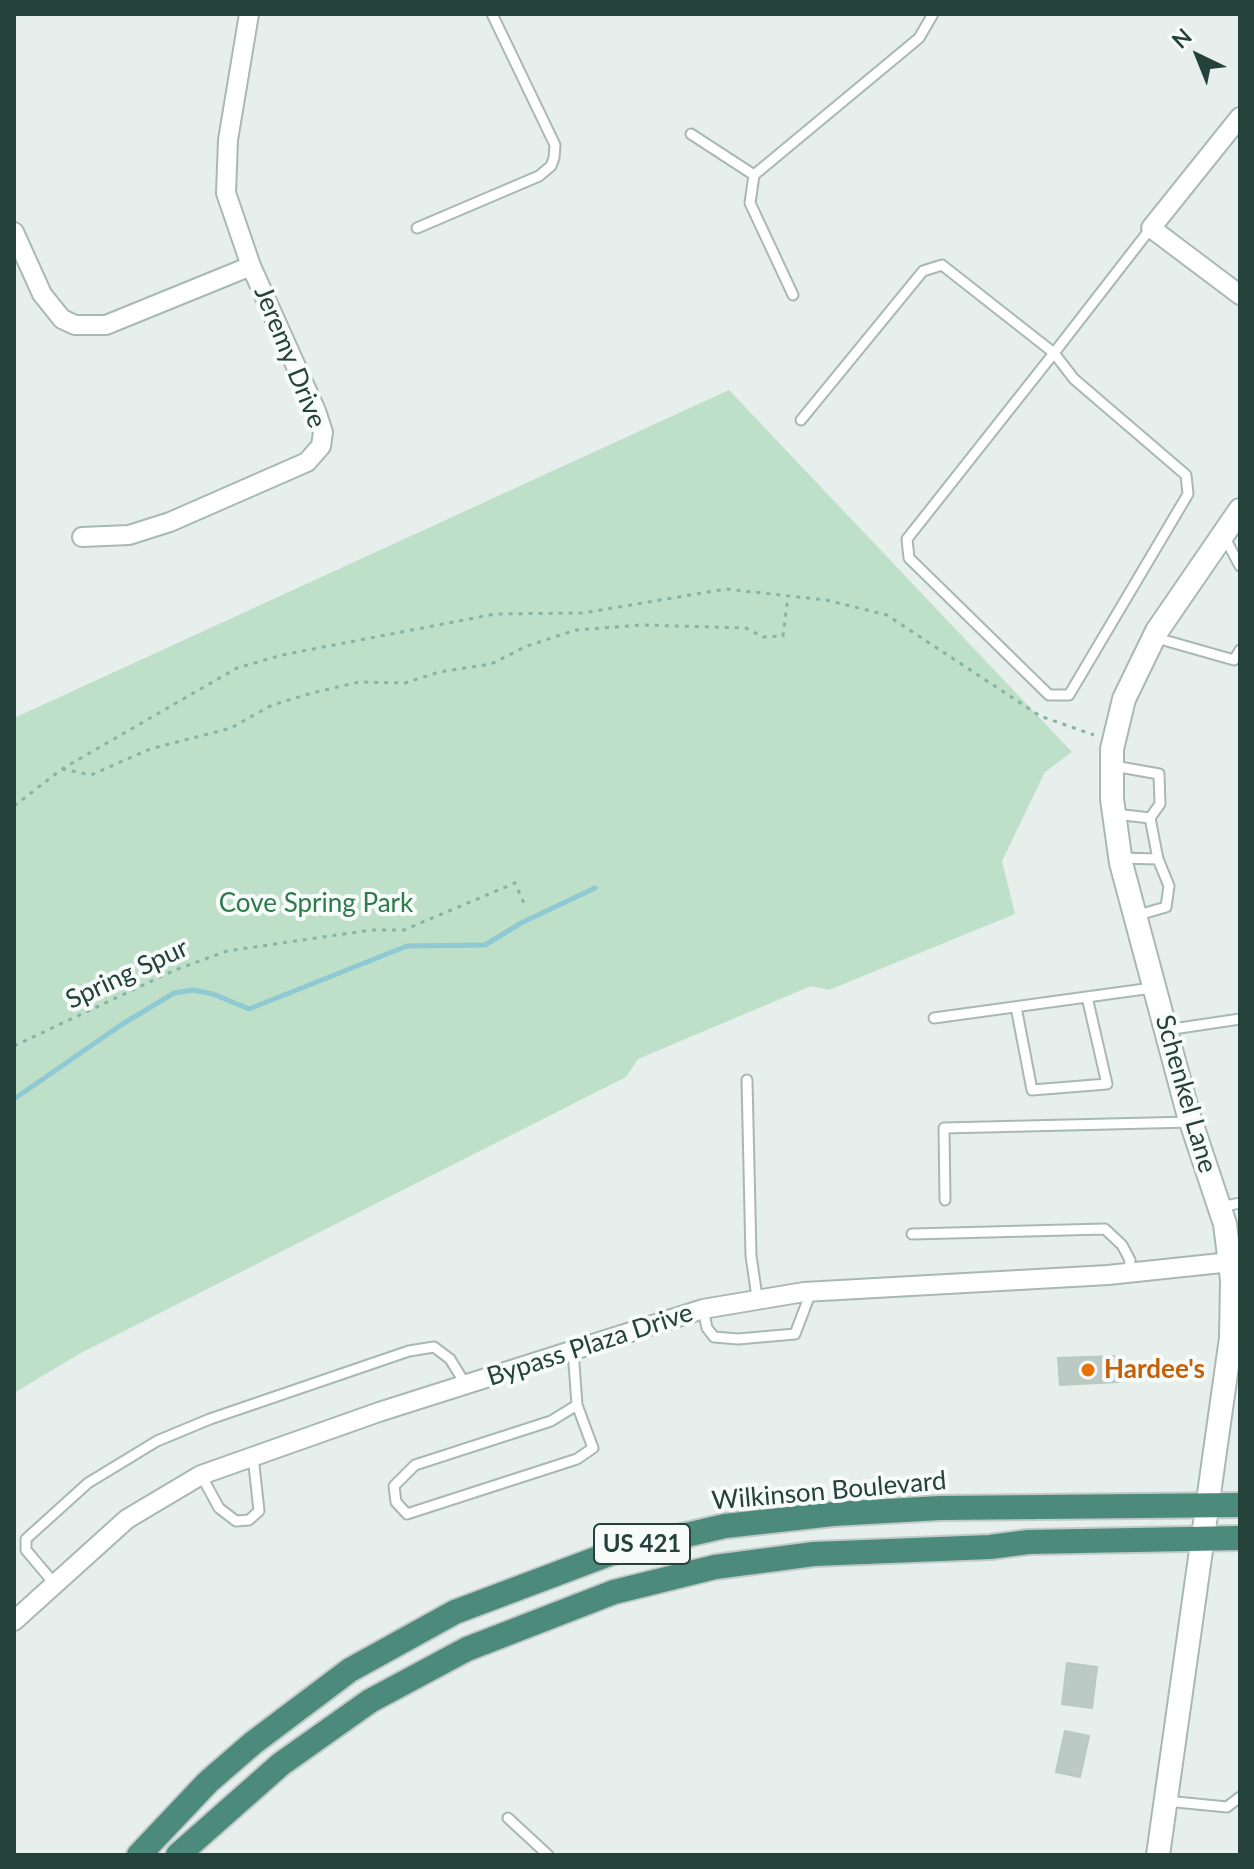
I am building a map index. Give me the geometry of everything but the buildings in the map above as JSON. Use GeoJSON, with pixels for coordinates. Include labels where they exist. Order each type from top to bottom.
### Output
{"type":"FeatureCollection","features":[{"type":"Feature","properties":{"kind":"highway","name":"Wilkinson Boulevard"},"geometry":{"type":"LineString","coordinates":[[139,1855],[230,1762],[300,1705],[350,1670],[455,1612],[563,1568],[617,1551],[725,1526],[833,1514],[940,1508],[1240,1505]]}},
{"type":"Feature","properties":{"kind":"highway","name":"US 421"},"geometry":{"type":"LineString","coordinates":[[178,1855],[270,1772],[370,1701],[479,1644],[614,1592],[715,1567],[814,1554],[990,1547],[1028,1542],[1240,1538]]}},
{"type":"Feature","properties":{"kind":"street","name":"Jeremy Drive"},"geometry":{"type":"LineString","coordinates":[[82,537],[117,537],[160,526],[300,465],[319,450],[323,432],[316,411],[251,266],[230,207],[225,181],[249,14]]}},
{"type":"Feature","properties":{"kind":"street"},"geometry":{"type":"LineString","coordinates":[[1240,117],[1151,228],[1240,295]]}},
{"type":"Feature","properties":{"kind":"street"},"geometry":{"type":"LineString","coordinates":[[14,232],[42,294],[62,319],[75,325],[106,325],[251,266]]}},
{"type":"Feature","properties":{"kind":"street","name":"Schenkel Lane"},"geometry":{"type":"LineString","coordinates":[[1158,1855],[1231,1338],[1235,1261],[1230,1205],[1191,1122],[1120,858],[1113,814],[1113,741],[1124,699],[1153,637],[1240,510]]}},
{"type":"Feature","properties":{"kind":"street","name":"Bypass Plaza Drive"},"geometry":{"type":"LineString","coordinates":[[14,1621],[53,1582],[127,1519],[201,1475],[253,1455],[703,1309],[757,1297],[811,1292],[1129,1273],[1235,1261]]}},
{"type":"Feature","properties":{"kind":"lane"},"geometry":{"type":"LineString","coordinates":[[417,228],[539,176],[551,166],[554,158],[555,145],[492,14]]}},
{"type":"Feature","properties":{"kind":"lane"},"geometry":{"type":"LineString","coordinates":[[793,295],[750,203],[754,175],[919,38],[933,14]]}},
{"type":"Feature","properties":{"kind":"lane"},"geometry":{"type":"LineString","coordinates":[[691,134],[754,175]]}},
{"type":"Feature","properties":{"kind":"lane"},"geometry":{"type":"LineString","coordinates":[[801,420],[923,271],[942,265],[1054,353],[1074,379],[1186,475],[1188,494],[1069,695],[1049,695],[909,558],[907,539],[1054,353],[1151,228]]}},
{"type":"Feature","properties":{"kind":"lane"},"geometry":{"type":"LineString","coordinates":[[1223,533],[1240,566]]}},
{"type":"Feature","properties":{"kind":"lane"},"geometry":{"type":"LineString","coordinates":[[1153,637],[1234,660],[1240,650]]}},
{"type":"Feature","properties":{"kind":"lane"},"geometry":{"type":"LineString","coordinates":[[1113,766],[1159,774],[1160,804],[1150,818],[1158,859],[1169,886],[1166,907],[1135,916]]}},
{"type":"Feature","properties":{"kind":"lane"},"geometry":{"type":"LineString","coordinates":[[1113,814],[1150,818]]}},
{"type":"Feature","properties":{"kind":"lane"},"geometry":{"type":"LineString","coordinates":[[1120,858],[1158,859]]}},
{"type":"Feature","properties":{"kind":"lane"},"geometry":{"type":"LineString","coordinates":[[934,1018],[1156,987]]}},
{"type":"Feature","properties":{"kind":"lane"},"geometry":{"type":"LineString","coordinates":[[1016,1007],[1032,1090],[1107,1084],[1087,997]]}},
{"type":"Feature","properties":{"kind":"lane"},"geometry":{"type":"LineString","coordinates":[[1166,1030],[1240,1019]]}},
{"type":"Feature","properties":{"kind":"lane"},"geometry":{"type":"LineString","coordinates":[[747,1080],[751,1256],[757,1297]]}},
{"type":"Feature","properties":{"kind":"lane"},"geometry":{"type":"LineString","coordinates":[[945,1200],[944,1128],[1191,1122]]}},
{"type":"Feature","properties":{"kind":"lane"},"geometry":{"type":"LineString","coordinates":[[912,1234],[1105,1229],[1122,1245],[1130,1260],[1129,1273]]}},
{"type":"Feature","properties":{"kind":"lane"},"geometry":{"type":"LineString","coordinates":[[703,1309],[707,1328],[714,1337],[738,1339],[795,1334],[811,1292]]}},
{"type":"Feature","properties":{"kind":"lane"},"geometry":{"type":"LineString","coordinates":[[53,1582],[26,1550],[26,1539],[88,1483],[157,1441],[210,1419],[409,1351],[434,1347],[450,1359],[466,1385]]}},
{"type":"Feature","properties":{"kind":"lane"},"geometry":{"type":"LineString","coordinates":[[573,1350],[577,1405],[593,1448],[577,1459],[407,1514],[396,1502],[394,1486],[415,1465],[551,1421],[577,1405]]}},
{"type":"Feature","properties":{"kind":"lane"},"geometry":{"type":"LineString","coordinates":[[201,1475],[219,1508],[236,1521],[249,1520],[259,1511],[253,1455]]}},
{"type":"Feature","properties":{"kind":"lane"},"geometry":{"type":"LineString","coordinates":[[1166,1801],[1227,1807],[1240,1797]]}},
{"type":"Feature","properties":{"kind":"lane"},"geometry":{"type":"LineString","coordinates":[[508,1818],[548,1855]]}},
{"type":"Feature","properties":{"kind":"path"},"geometry":{"type":"LineString","coordinates":[[14,806],[62,769],[237,668],[282,655],[495,614],[583,613],[726,589],[789,595],[887,615],[1040,716],[1113,741]]}},
{"type":"Feature","properties":{"kind":"path"},"geometry":{"type":"LineString","coordinates":[[62,769],[91,775],[150,749],[231,728],[272,705],[312,693],[359,682],[405,683],[439,672],[491,664],[527,646],[576,630],[642,625],[746,628],[763,637],[783,636],[789,595]]}},
{"type":"Feature","properties":{"kind":"path","name":"Spring Spur"},"geometry":{"type":"LineString","coordinates":[[14,1046],[196,961],[227,951],[371,930],[404,930],[515,883],[524,903]]}},
{"type":"Feature","properties":{"kind":"green space","name":"Cove Spring Park"},"geometry":{"type":"Polygon","coordinates":[[[729,390],[1072,752],[1045,772],[1002,861],[1015,914],[829,990],[811,986],[638,1059],[626,1077],[79,1354],[14,1393],[14,718],[729,390]]]}},
{"type":"Feature","properties":{"kind":"waterway"},"geometry":{"type":"LineString","coordinates":[[14,1099],[121,1025],[174,993],[193,990],[213,994],[249,1009],[407,946],[485,945],[521,923],[595,888]]}},
{"type":"Feature","properties":{"kind":"place","name":"Hardee's"},"geometry":{"type":"Point","coordinates":[1088,1370]}}]}
